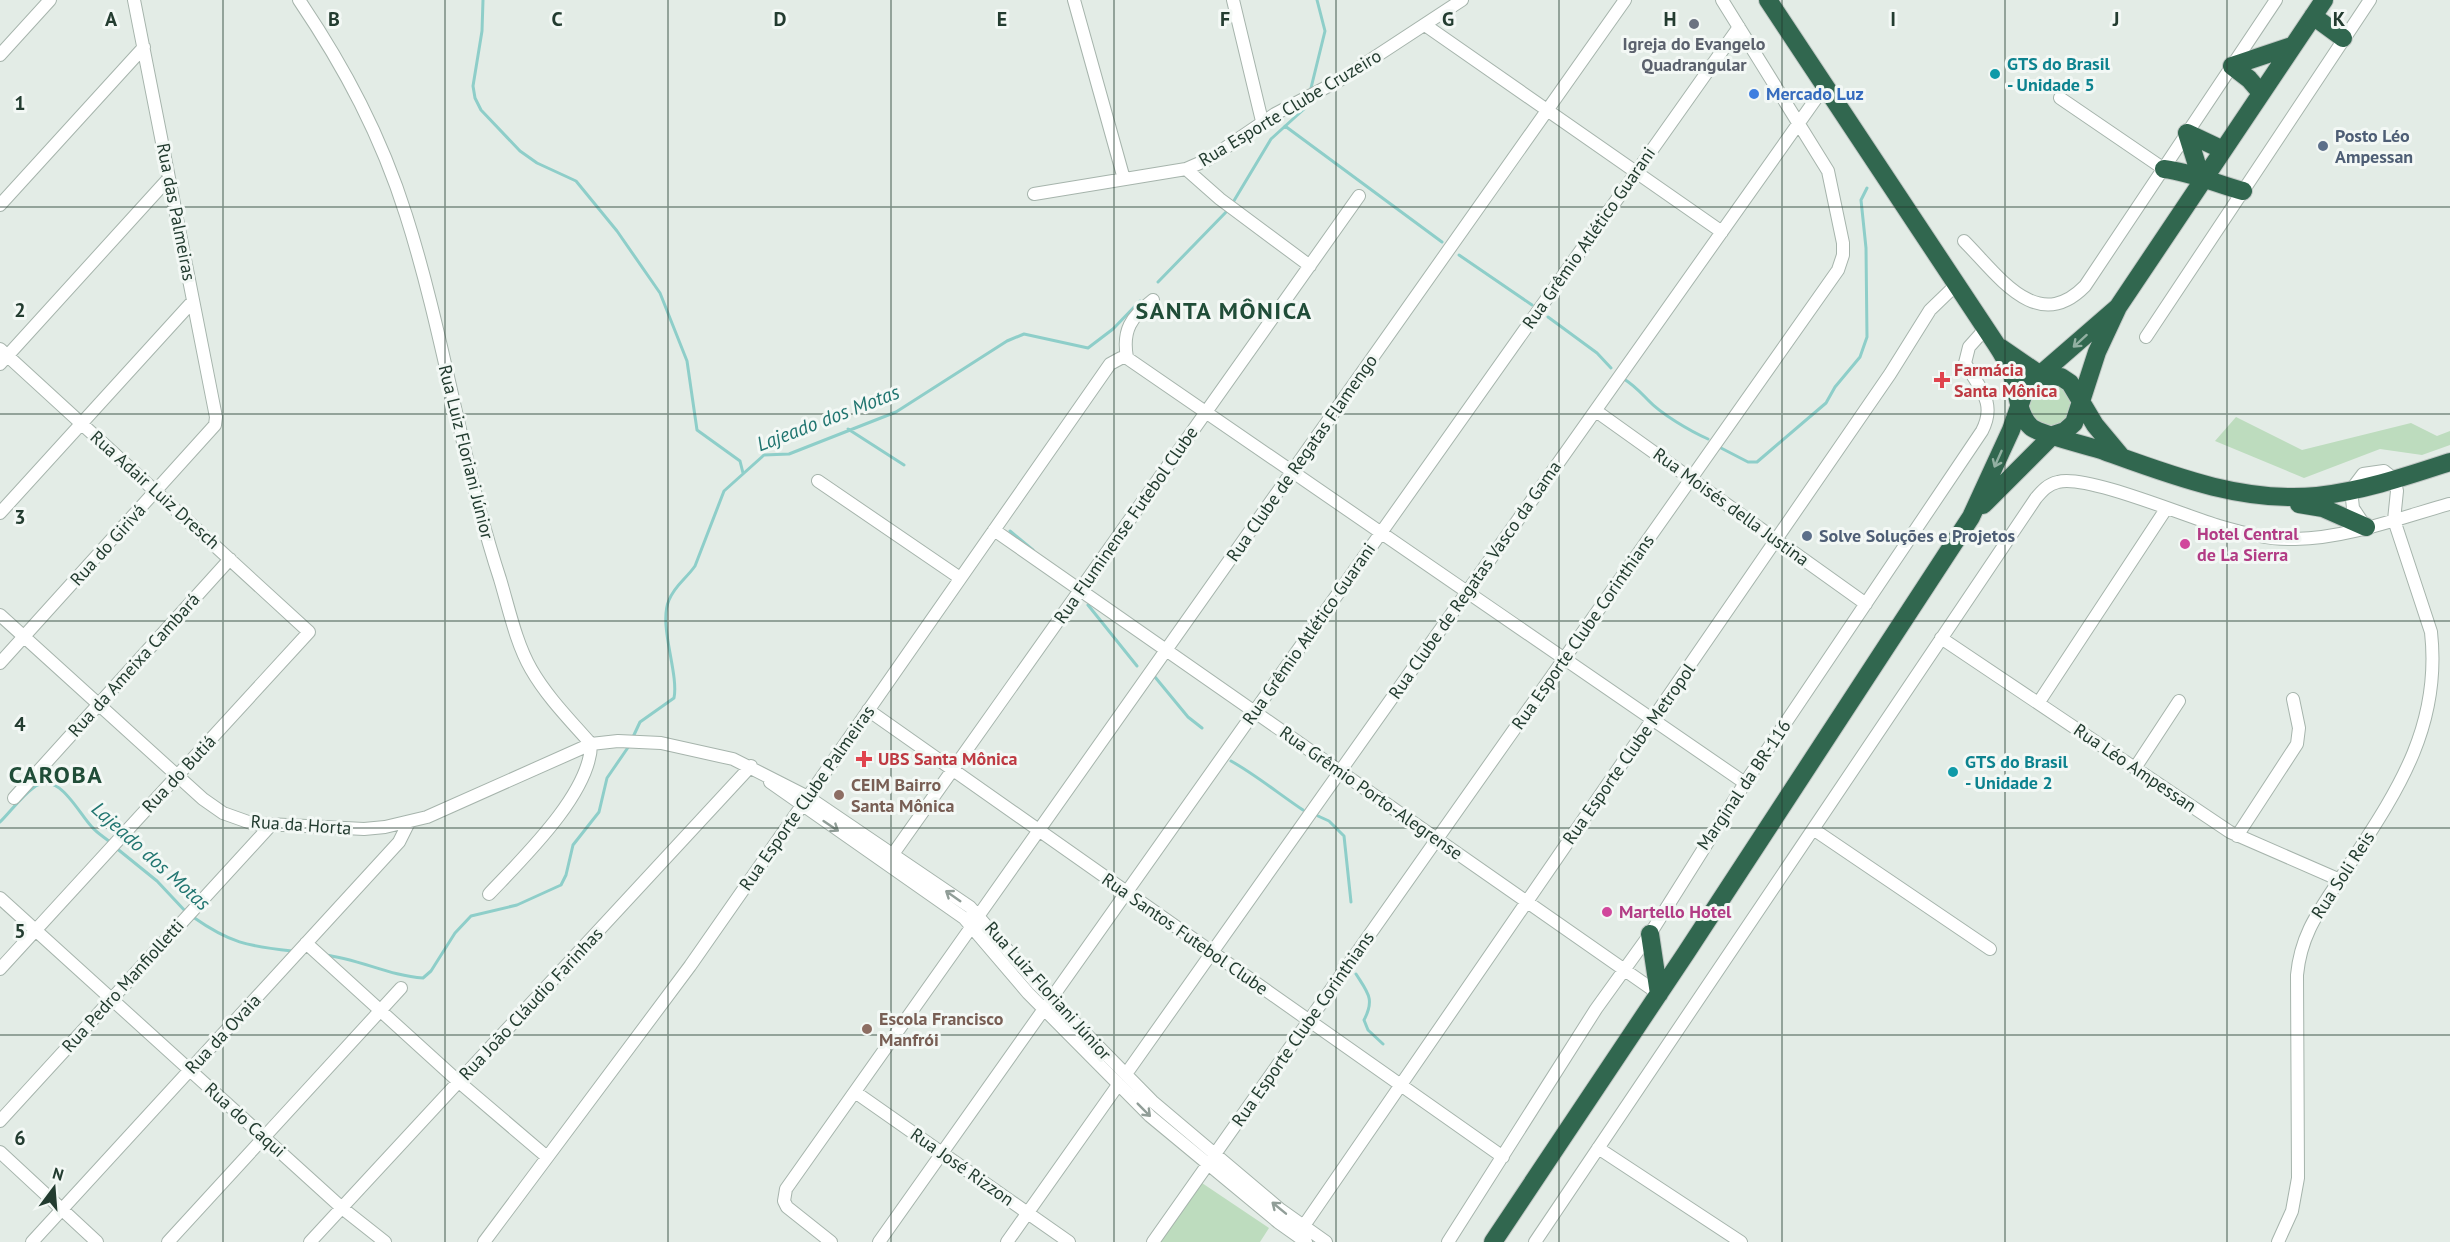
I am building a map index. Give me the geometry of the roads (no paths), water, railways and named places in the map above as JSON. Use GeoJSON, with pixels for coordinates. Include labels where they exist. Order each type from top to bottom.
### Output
{"type":"FeatureCollection","features":[{"type":"Feature","properties":{"kind":"highway"},"geometry":{"type":"LineString","coordinates":[[1768,0],[1996,344],[2012,373],[2023,417],[2030,427],[2041,433],[2123,458],[2174,477],[2323,508],[2366,527]]}},
{"type":"Feature","properties":{"kind":"highway"},"geometry":{"type":"LineString","coordinates":[[1971,517],[2053,435],[2065,431],[2074,423],[2097,352],[2118,307],[2324,0]]}},
{"type":"Feature","properties":{"kind":"highway"},"geometry":{"type":"LineString","coordinates":[[2313,16],[2343,38]]}},
{"type":"Feature","properties":{"kind":"highway"},"geometry":{"type":"LineString","coordinates":[[2232,66],[2292,46]]}},
{"type":"Feature","properties":{"kind":"highway"},"geometry":{"type":"LineString","coordinates":[[2232,66],[2250,79],[2261,93]]}},
{"type":"Feature","properties":{"kind":"highway"},"geometry":{"type":"LineString","coordinates":[[2187,133],[2202,181]]}},
{"type":"Feature","properties":{"kind":"highway"},"geometry":{"type":"LineString","coordinates":[[2187,133],[2223,150]]}},
{"type":"Feature","properties":{"kind":"highway"},"geometry":{"type":"LineString","coordinates":[[2164,169],[2178,171],[2202,181],[2243,191]]}},
{"type":"Feature","properties":{"kind":"highway"},"geometry":{"type":"LineString","coordinates":[[1493,1242],[1659,994],[1971,517],[2026,387],[2042,376],[2118,307]]}},
{"type":"Feature","properties":{"kind":"highway"},"geometry":{"type":"LineString","coordinates":[[1996,344],[2042,376],[2061,377],[2070,383],[2104,437],[2123,458]]}},
{"type":"Feature","properties":{"kind":"highway"},"geometry":{"type":"LineString","coordinates":[[2253,494],[2315,496],[2351,490],[2389,475],[2417,472],[2450,462]]}},
{"type":"Feature","properties":{"kind":"highway"},"geometry":{"type":"LineString","coordinates":[[1650,934],[1665,949],[1686,953]]}},
{"type":"Feature","properties":{"kind":"highway"},"geometry":{"type":"LineString","coordinates":[[1650,934],[1659,994]]}},
{"type":"Feature","properties":{"kind":"street"},"geometry":{"type":"LineString","coordinates":[[0,55],[50,0]]}},
{"type":"Feature","properties":{"kind":"street","name":"Rua das Palmeiras"},"geometry":{"type":"LineString","coordinates":[[134,0],[216,417],[215,425]]}},
{"type":"Feature","properties":{"kind":"street","name":"Rua Luiz Floriani Júnior"},"geometry":{"type":"LineString","coordinates":[[299,0],[343,66],[359,97],[399,195],[420,264],[479,512],[526,659],[546,691],[591,744],[636,741],[709,752],[751,766],[893,854],[975,920],[1047,1004],[1122,1080],[1156,1122],[1326,1242]]}},
{"type":"Feature","properties":{"kind":"street"},"geometry":{"type":"LineString","coordinates":[[1074,0],[1124,179]]}},
{"type":"Feature","properties":{"kind":"street"},"geometry":{"type":"LineString","coordinates":[[1233,0],[1262,121]]}},
{"type":"Feature","properties":{"kind":"street","name":"Rua Esporte Clube Cruzeiro"},"geometry":{"type":"LineString","coordinates":[[1034,194],[1186,169],[1209,159],[1262,121],[1325,88],[1462,0]]}},
{"type":"Feature","properties":{"kind":"street","name":"Rua Clube de Regatas Flamengo"},"geometry":{"type":"LineString","coordinates":[[831,1242],[792,1213],[784,1201],[786,1188],[1625,0]]}},
{"type":"Feature","properties":{"kind":"street","name":"Rua Esporte Clube Corinthians"},"geometry":{"type":"LineString","coordinates":[[1153,1242],[1838,270],[1843,255],[1843,243],[1828,171],[1800,122],[1722,0]]}},
{"type":"Feature","properties":{"kind":"street"},"geometry":{"type":"LineString","coordinates":[[1964,241],[2020,296],[2036,304],[2050,306],[2063,303],[2085,286],[2276,0]]}},
{"type":"Feature","properties":{"kind":"street"},"geometry":{"type":"LineString","coordinates":[[2146,337],[2370,0]]}},
{"type":"Feature","properties":{"kind":"street"},"geometry":{"type":"LineString","coordinates":[[1425,25],[1722,232]]}},
{"type":"Feature","properties":{"kind":"street","name":"Rua Grêmio Atlético Guarani"},"geometry":{"type":"LineString","coordinates":[[879,1242],[1739,27]]}},
{"type":"Feature","properties":{"kind":"street"},"geometry":{"type":"LineString","coordinates":[[0,205],[144,47]]}},
{"type":"Feature","properties":{"kind":"street","name":"Rua Clube de Regatas Vasco da Gama"},"geometry":{"type":"LineString","coordinates":[[1007,1242],[1825,86]]}},
{"type":"Feature","properties":{"kind":"street"},"geometry":{"type":"LineString","coordinates":[[2060,98],[2164,169]]}},
{"type":"Feature","properties":{"kind":"street"},"geometry":{"type":"LineString","coordinates":[[1186,169],[1220,199],[1310,266]]}},
{"type":"Feature","properties":{"kind":"street"},"geometry":{"type":"LineString","coordinates":[[2,356],[169,178]]}},
{"type":"Feature","properties":{"kind":"street","name":"Rua Fluminense Futebol Clube"},"geometry":{"type":"LineString","coordinates":[[893,854],[1359,196]]}},
{"type":"Feature","properties":{"kind":"street","name":"Rua Esporte Clube Metropol"},"geometry":{"type":"LineString","coordinates":[[1303,1227],[1890,374],[1930,310],[1957,284]]}},
{"type":"Feature","properties":{"kind":"street"},"geometry":{"type":"LineString","coordinates":[[1153,300],[1127,327],[1125,344],[1127,358],[1745,783]]}},
{"type":"Feature","properties":{"kind":"street"},"geometry":{"type":"LineString","coordinates":[[0,513],[193,301]]}},
{"type":"Feature","properties":{"kind":"street","name":"Marginal da BR-116"},"geometry":{"type":"LineString","coordinates":[[1448,1242],[1596,1009],[1650,934],[1745,783],[1988,421],[1988,404],[1965,363],[1969,347],[1986,328]]}},
{"type":"Feature","properties":{"kind":"street","name":"Rua Adair Luiz Dresch"},"geometry":{"type":"LineString","coordinates":[[2,356],[81,423],[309,632]]}},
{"type":"Feature","properties":{"kind":"street","name":"Rua Esporte Clube Palmeiras"},"geometry":{"type":"LineString","coordinates":[[484,1242],[690,966],[1110,364],[1121,358],[1127,358]]}},
{"type":"Feature","properties":{"kind":"street","name":"Rua Moisés della Justina"},"geometry":{"type":"LineString","coordinates":[[1596,411],[1866,604]]}},
{"type":"Feature","properties":{"kind":"street","name":"Rua do Girivá"},"geometry":{"type":"LineString","coordinates":[[0,663],[215,425]]}},
{"type":"Feature","properties":{"kind":"street"},"geometry":{"type":"LineString","coordinates":[[2389,475],[2397,491],[2394,520]]}},
{"type":"Feature","properties":{"kind":"street"},"geometry":{"type":"LineString","coordinates":[[1535,1242],[1941,638],[2045,488],[2057,482],[2070,480],[2093,484],[2219,526],[2270,538],[2317,538],[2449,504]]}},
{"type":"Feature","properties":{"kind":"street"},"geometry":{"type":"LineString","coordinates":[[818,481],[960,578]]}},
{"type":"Feature","properties":{"kind":"street"},"geometry":{"type":"LineString","coordinates":[[2351,490],[2353,508],[2366,527]]}},
{"type":"Feature","properties":{"kind":"street"},"geometry":{"type":"LineString","coordinates":[[2039,702],[2166,509]]}},
{"type":"Feature","properties":{"kind":"street","name":"Rua Soli Reis"},"geometry":{"type":"LineString","coordinates":[[2278,1242],[2292,1211],[2298,1178],[2299,958],[2306,933],[2401,781],[2424,731],[2430,705],[2433,679],[2431,632],[2394,520]]}},
{"type":"Feature","properties":{"kind":"street","name":"Rua Grêmio Porto-Alegrense"},"geometry":{"type":"LineString","coordinates":[[994,530],[1659,994]]}},
{"type":"Feature","properties":{"kind":"street","name":"Rua da Ameixa Cambará"},"geometry":{"type":"LineString","coordinates":[[14,798],[230,559]]}},
{"type":"Feature","properties":{"kind":"street","name":"Rua da Horta"},"geometry":{"type":"LineString","coordinates":[[0,615],[177,776],[223,813],[251,823],[364,829],[409,822],[445,810],[591,744]]}},
{"type":"Feature","properties":{"kind":"street","name":"Rua do Butiá"},"geometry":{"type":"LineString","coordinates":[[0,969],[309,632]]}},
{"type":"Feature","properties":{"kind":"street","name":"Rua Léo Ampessan"},"geometry":{"type":"LineString","coordinates":[[1941,638],[2237,836],[2340,880]]}},
{"type":"Feature","properties":{"kind":"street"},"geometry":{"type":"LineString","coordinates":[[2237,836],[2297,744],[2299,728],[2293,699]]}},
{"type":"Feature","properties":{"kind":"street"},"geometry":{"type":"LineString","coordinates":[[2134,768],[2179,701]]}},
{"type":"Feature","properties":{"kind":"street","name":"Rua Santos Futebol Clube"},"geometry":{"type":"LineString","coordinates":[[868,710],[1503,1157]]}},
{"type":"Feature","properties":{"kind":"street"},"geometry":{"type":"LineString","coordinates":[[489,894],[561,813],[588,765],[591,744]]}},
{"type":"Feature","properties":{"kind":"street","name":"Rua João Cláudio Farinhas"},"geometry":{"type":"LineString","coordinates":[[310,1242],[751,766]]}},
{"type":"Feature","properties":{"kind":"street","name":"Rua Luiz Floriani Júnior"},"geometry":{"type":"LineString","coordinates":[[805,801],[956,911],[975,920]]}},
{"type":"Feature","properties":{"kind":"street","name":"Rua da Ovaia"},"geometry":{"type":"LineString","coordinates":[[32,1242],[294,956],[312,949],[399,842],[409,822]]}},
{"type":"Feature","properties":{"kind":"street","name":"Rua Pedro Manfiolletti"},"geometry":{"type":"LineString","coordinates":[[0,1121],[271,825]]}},
{"type":"Feature","properties":{"kind":"street"},"geometry":{"type":"LineString","coordinates":[[1813,829],[1990,950]]}},
{"type":"Feature","properties":{"kind":"street","name":"Rua do Caqui"},"geometry":{"type":"LineString","coordinates":[[0,898],[342,1208],[385,1242]]}},
{"type":"Feature","properties":{"kind":"street"},"geometry":{"type":"LineString","coordinates":[[312,949],[459,1082],[548,1157]]}},
{"type":"Feature","properties":{"kind":"street"},"geometry":{"type":"LineString","coordinates":[[168,1242],[401,988]]}},
{"type":"Feature","properties":{"kind":"street","name":"Rua José Rizzon"},"geometry":{"type":"LineString","coordinates":[[855,1092],[1069,1242]]}},
{"type":"Feature","properties":{"kind":"street"},"geometry":{"type":"LineString","coordinates":[[1598,1148],[1741,1242]]}},
{"type":"Feature","properties":{"kind":"street"},"geometry":{"type":"LineString","coordinates":[[0,1152],[97,1242]]}},
{"type":"Feature","properties":{"kind":"street","name":"Rua Luiz Floriani Júnior"},"geometry":{"type":"LineString","coordinates":[[1211,1160],[1306,1242]]}},
{"type":"Feature","properties":{"kind":"waterway"},"geometry":{"type":"LineString","coordinates":[[483,0],[482,31],[473,86],[475,98],[481,110],[520,151],[537,163],[576,181],[617,231],[660,293],[687,361],[697,430],[740,461],[743,473]]}},
{"type":"Feature","properties":{"kind":"waterway","name":"Lajeado dos Motas"},"geometry":{"type":"LineString","coordinates":[[1311,88],[1325,31],[1317,0]]}},
{"type":"Feature","properties":{"kind":"waterway","name":"Lajeado dos Motas"},"geometry":{"type":"LineString","coordinates":[[1232,204],[1271,139],[1304,109]]}},
{"type":"Feature","properties":{"kind":"waterway"},"geometry":{"type":"LineString","coordinates":[[1285,126],[1442,242]]}},
{"type":"Feature","properties":{"kind":"waterway"},"geometry":{"type":"LineString","coordinates":[[1721,448],[1748,462],[1757,462],[1826,403],[1835,387],[1860,357],[1867,337],[1866,248],[1861,200],[1867,188]]}},
{"type":"Feature","properties":{"kind":"waterway","name":"Lajeado dos Motas"},"geometry":{"type":"LineString","coordinates":[[1158,282],[1228,210]]}},
{"type":"Feature","properties":{"kind":"waterway"},"geometry":{"type":"LineString","coordinates":[[1459,255],[1532,305]]}},
{"type":"Feature","properties":{"kind":"waterway","name":"Lajeado dos Motas"},"geometry":{"type":"LineString","coordinates":[[633,737],[640,722],[674,698],[674,676],[666,622],[669,600],[674,590],[695,566],[724,491],[764,455],[789,454],[896,412],[1007,341],[1024,334],[1088,348],[1113,329],[1140,301]]}},
{"type":"Feature","properties":{"kind":"waterway"},"geometry":{"type":"LineString","coordinates":[[1548,317],[1597,353],[1611,368]]}},
{"type":"Feature","properties":{"kind":"waterway"},"geometry":{"type":"LineString","coordinates":[[1624,379],[1668,416],[1708,439]]}},
{"type":"Feature","properties":{"kind":"waterway"},"geometry":{"type":"LineString","coordinates":[[848,429],[904,465]]}},
{"type":"Feature","properties":{"kind":"waterway"},"geometry":{"type":"LineString","coordinates":[[1010,531],[1033,550]]}},
{"type":"Feature","properties":{"kind":"waterway"},"geometry":{"type":"LineString","coordinates":[[1088,605],[1137,666]]}},
{"type":"Feature","properties":{"kind":"waterway"},"geometry":{"type":"LineString","coordinates":[[1155,677],[1188,717],[1202,728]]}},
{"type":"Feature","properties":{"kind":"waterway","name":"Lajeado dos Motas"},"geometry":{"type":"LineString","coordinates":[[325,955],[423,978],[431,971],[455,933],[471,916],[517,905],[561,885],[566,875],[573,845],[599,812],[607,778],[629,746]]}},
{"type":"Feature","properties":{"kind":"waterway"},"geometry":{"type":"LineString","coordinates":[[1231,761],[1303,810]]}},
{"type":"Feature","properties":{"kind":"waterway","name":"Lajeado dos Motas"},"geometry":{"type":"LineString","coordinates":[[0,822],[33,788],[42,783],[51,784],[67,795],[94,829],[110,842]]}},
{"type":"Feature","properties":{"kind":"waterway"},"geometry":{"type":"LineString","coordinates":[[1318,816],[1329,821],[1344,836],[1351,902]]}},
{"type":"Feature","properties":{"kind":"waterway","name":"Lajeado dos Motas"},"geometry":{"type":"LineString","coordinates":[[115,847],[157,881],[187,913]]}},
{"type":"Feature","properties":{"kind":"waterway","name":"Lajeado dos Motas"},"geometry":{"type":"LineString","coordinates":[[193,917],[218,933],[240,942],[292,951]]}},
{"type":"Feature","properties":{"kind":"waterway"},"geometry":{"type":"LineString","coordinates":[[1356,974],[1369,996],[1369,1007],[1364,1020],[1368,1030],[1383,1044]]}},
{"type":"Feature","properties":{"kind":"place","name":"Igreja do Evangelo Quadrangular"},"geometry":{"type":"Point","coordinates":[1694,24]}},
{"type":"Feature","properties":{"kind":"place","name":"GTS do Brasil - Unidade 5"},"geometry":{"type":"Point","coordinates":[1995,74]}},
{"type":"Feature","properties":{"kind":"place","name":"Mercado Luz"},"geometry":{"type":"Point","coordinates":[1754,94]}},
{"type":"Feature","properties":{"kind":"place","name":"Posto Léo Ampessan"},"geometry":{"type":"Point","coordinates":[2323,146]}},
{"type":"Feature","properties":{"kind":"place","name":"Farmácia Santa Mônica"},"geometry":{"type":"Point","coordinates":[1942,380]}},
{"type":"Feature","properties":{"kind":"place","name":"Solve Soluções e Projetos"},"geometry":{"type":"Point","coordinates":[1807,536]}},
{"type":"Feature","properties":{"kind":"place","name":"Hotel Central de La Sierra"},"geometry":{"type":"Point","coordinates":[2185,544]}},
{"type":"Feature","properties":{"kind":"place","name":"UBS Santa Mônica"},"geometry":{"type":"Point","coordinates":[864,759]}},
{"type":"Feature","properties":{"kind":"place","name":"GTS do Brasil - Unidade 2"},"geometry":{"type":"Point","coordinates":[1953,772]}},
{"type":"Feature","properties":{"kind":"place","name":"CEIM Bairro Santa Mônica"},"geometry":{"type":"Point","coordinates":[839,795]}},
{"type":"Feature","properties":{"kind":"place","name":"Martello Hotel"},"geometry":{"type":"Point","coordinates":[1607,912]}},
{"type":"Feature","properties":{"kind":"place","name":"Escola Francisco Manfrói"},"geometry":{"type":"Point","coordinates":[867,1029]}},
{"type":"Feature","properties":{"kind":"district","name":"SANTA MÔNICA"},"geometry":{"type":"Point","coordinates":[1224,311]}},
{"type":"Feature","properties":{"kind":"district","name":"CAROBA"},"geometry":{"type":"Point","coordinates":[56,775]}}]}
